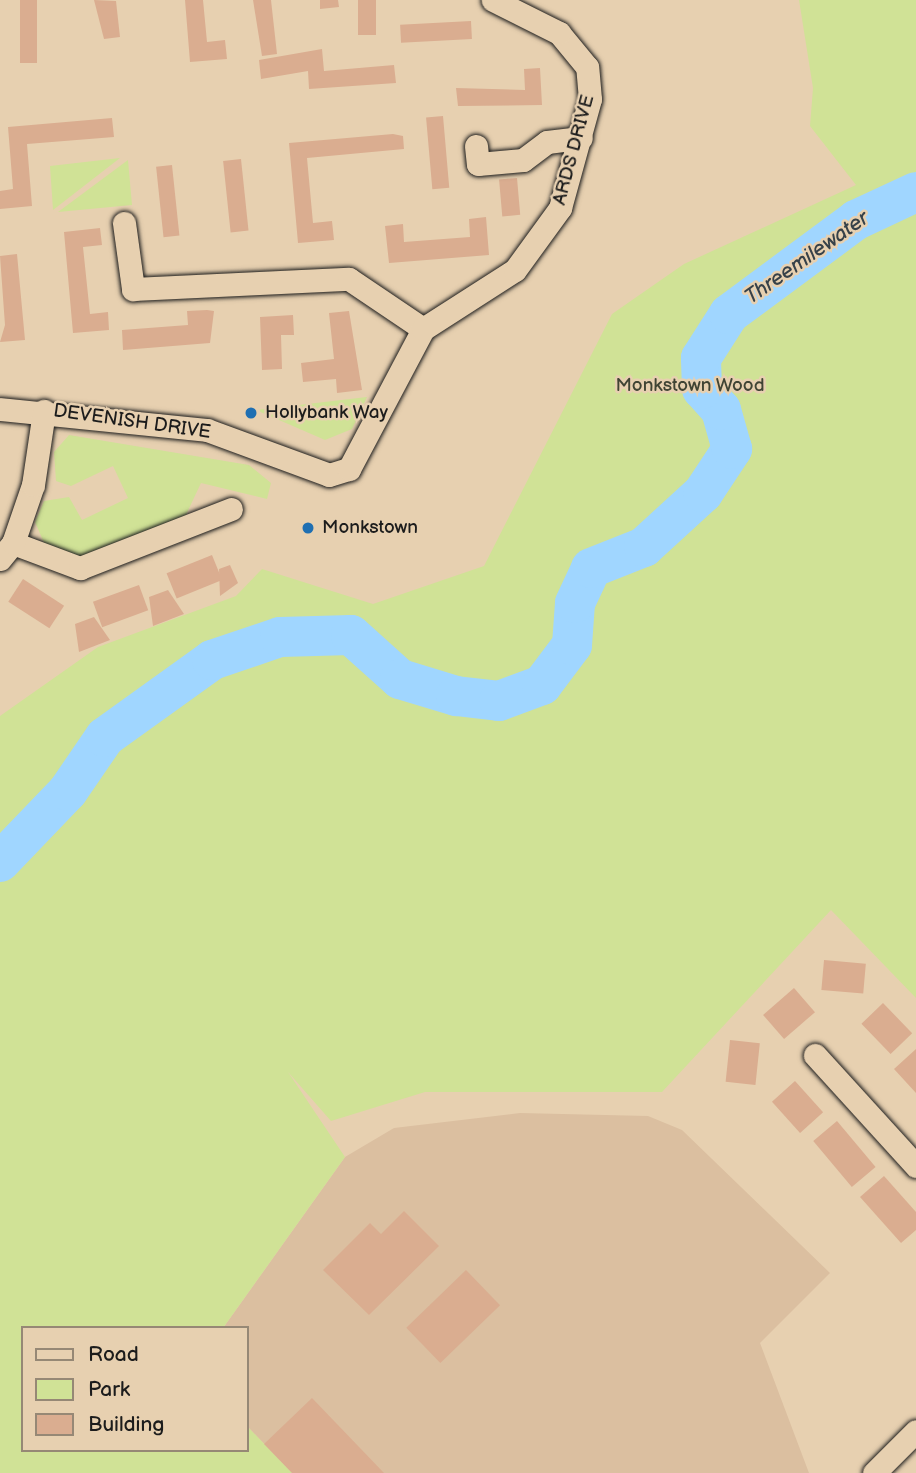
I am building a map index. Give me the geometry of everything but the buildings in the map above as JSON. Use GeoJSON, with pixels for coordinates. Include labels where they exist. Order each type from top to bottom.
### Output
{"type":"FeatureCollection","features":[{"type":"Feature","properties":{"kind":"street","name":"ARDS DRIVE"},"geometry":{"type":"LineString","coordinates":[[341,475],[423,329],[515,270],[539,243],[560,208],[581,138],[591,83],[580,54],[559,33],[493,0]]}},
{"type":"Feature","properties":{"kind":"street"},"geometry":{"type":"LineString","coordinates":[[476,146],[478,164],[523,160],[547,142],[581,138]]}},
{"type":"Feature","properties":{"kind":"street"},"geometry":{"type":"LineString","coordinates":[[124,223],[133,289],[348,279],[423,329]]}},
{"type":"Feature","properties":{"kind":"street","name":"DEVENISH DRIVE"},"geometry":{"type":"LineString","coordinates":[[0,409],[44,411],[207,430],[341,475]]}},
{"type":"Feature","properties":{"kind":"street"},"geometry":{"type":"LineString","coordinates":[[44,411],[33,485],[7,551],[80,568],[232,509]]}},
{"type":"Feature","properties":{"kind":"street"},"geometry":{"type":"LineString","coordinates":[[815,1055],[916,1166]]}},
{"type":"Feature","properties":{"kind":"street"},"geometry":{"type":"LineString","coordinates":[[874,1473],[916,1431]]}},
{"type":"Feature","properties":{"kind":"shaded area"},"geometry":{"type":"Polygon","coordinates":[[[520,1113],[648,1116],[682,1130],[830,1273],[760,1343],[809,1473],[292,1473],[248,1427],[248,1326],[224,1326],[345,1157],[394,1128],[520,1113]]]}},
{"type":"Feature","properties":{"kind":"green space","name":"Monkstown Wood"},"geometry":{"type":"Polygon","coordinates":[[[799,0],[916,0],[916,998],[831,910],[662,1092],[425,1092],[331,1121],[288,1072],[345,1157],[224,1326],[21,1326],[21,1452],[248,1452],[248,1427],[292,1473],[0,1473],[0,716],[98,647],[236,596],[262,569],[373,604],[484,566],[612,314],[684,264],[856,185],[810,126],[813,88],[799,0]]]}},
{"type":"Feature","properties":{"kind":"green space"},"geometry":{"type":"Polygon","coordinates":[[[120,158],[53,210],[50,166],[120,158]]]}},
{"type":"Feature","properties":{"kind":"green space"},"geometry":{"type":"Polygon","coordinates":[[[128,160],[132,205],[58,212],[128,160]]]}},
{"type":"Feature","properties":{"kind":"green space"},"geometry":{"type":"Polygon","coordinates":[[[367,397],[352,429],[325,440],[256,410],[367,397]]]}},
{"type":"Feature","properties":{"kind":"green space"},"geometry":{"type":"Polygon","coordinates":[[[69,435],[249,465],[271,483],[267,499],[201,483],[184,519],[87,559],[45,545],[35,522],[44,501],[69,497],[82,520],[128,498],[113,466],[71,486],[56,481],[54,452],[69,435]]]}},
{"type":"Feature","properties":{"kind":"waterway","name":"Threemilewater"},"geometry":{"type":"LineString","coordinates":[[0,862],[68,791],[105,737],[212,660],[280,637],[351,635],[400,679],[456,696],[499,701],[542,685],[572,645],[575,603],[591,568],[644,547],[703,493],[732,449],[721,410],[702,389],[701,358],[729,314],[856,220],[916,192]]}},
{"type":"Feature","properties":{"kind":"place","name":"Hollybank Way"},"geometry":{"type":"Point","coordinates":[251,413]}},
{"type":"Feature","properties":{"kind":"place","name":"Monkstown"},"geometry":{"type":"Point","coordinates":[308,528]}}]}
